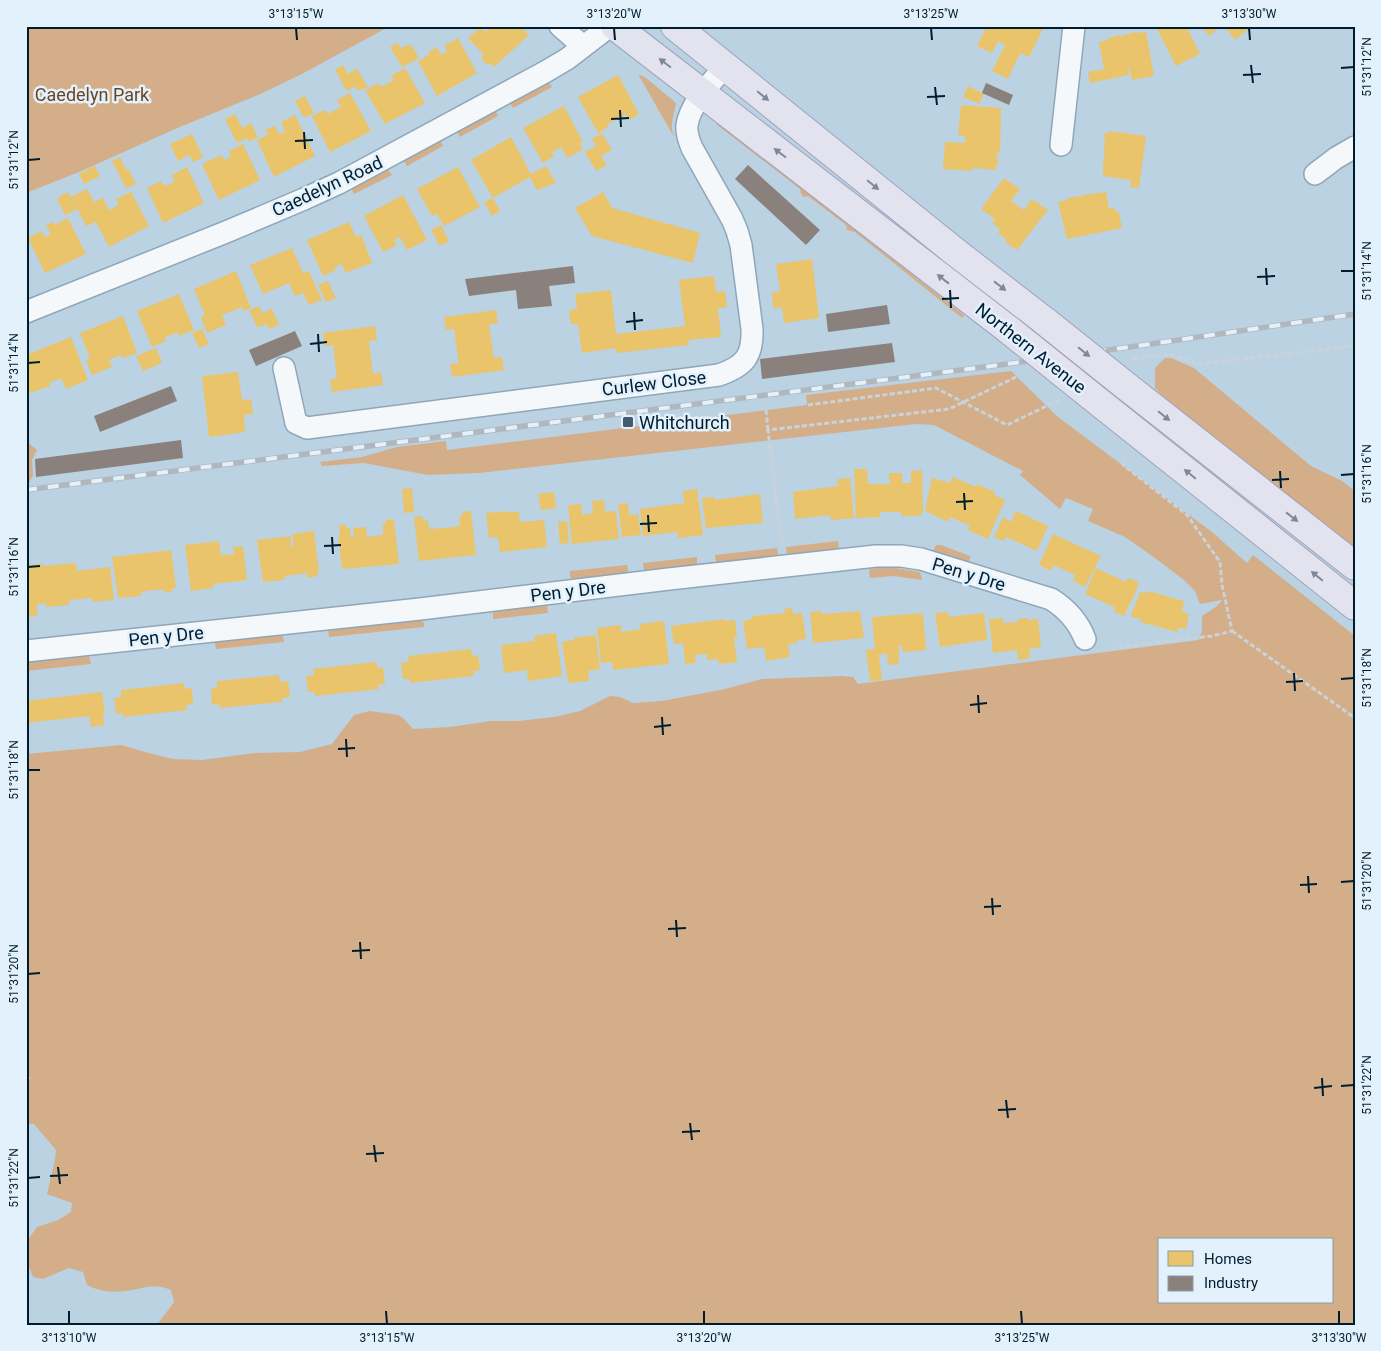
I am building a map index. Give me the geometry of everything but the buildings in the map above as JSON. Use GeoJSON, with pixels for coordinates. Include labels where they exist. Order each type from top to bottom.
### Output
{"type":"FeatureCollection","features":[{"type":"Feature","properties":{"kind":"highway","name":"Northern Avenue"},"geometry":{"type":"LineString","coordinates":[[615,26],[1009,330],[1355,606]]}},
{"type":"Feature","properties":{"kind":"highway","name":"Northern Avenue"},"geometry":{"type":"LineString","coordinates":[[675,26],[954,251],[1355,566]]}},
{"type":"Feature","properties":{"kind":"street"},"geometry":{"type":"LineString","coordinates":[[560,26],[583,46]]}},
{"type":"Feature","properties":{"kind":"street","name":"Caedelyn Road"},"geometry":{"type":"LineString","coordinates":[[26,312],[339,183],[545,72],[567,59],[610,26]]}},
{"type":"Feature","properties":{"kind":"street"},"geometry":{"type":"LineString","coordinates":[[1061,145],[1074,26]]}},
{"type":"Feature","properties":{"kind":"street","name":"Curlew Close"},"geometry":{"type":"LineString","coordinates":[[284,368],[296,423],[307,428],[719,375],[732,371],[742,364],[749,354],[752,343],[752,329],[741,245],[738,231],[692,148],[687,125],[694,106],[725,66]]}},
{"type":"Feature","properties":{"kind":"street"},"geometry":{"type":"LineString","coordinates":[[1315,174],[1336,158],[1355,147]]}},
{"type":"Feature","properties":{"kind":"street","name":"Pen y Dre"},"geometry":{"type":"LineString","coordinates":[[26,651],[430,608],[876,556],[901,556],[921,559],[1050,599],[1064,606],[1082,630],[1085,639]]}},
{"type":"Feature","properties":{"kind":"path"},"geometry":{"type":"LineString","coordinates":[[1133,359],[1170,354],[1198,364],[1355,346]]}},
{"type":"Feature","properties":{"kind":"path"},"geometry":{"type":"LineString","coordinates":[[768,430],[949,409],[1018,376]]}},
{"type":"Feature","properties":{"kind":"path"},"geometry":{"type":"LineString","coordinates":[[808,405],[936,388],[1007,425],[1061,399]]}},
{"type":"Feature","properties":{"kind":"path"},"geometry":{"type":"LineString","coordinates":[[766,410],[782,544]]}},
{"type":"Feature","properties":{"kind":"path"},"geometry":{"type":"LineString","coordinates":[[1127,451],[1122,465],[1187,515],[1220,562],[1222,585],[1232,631],[1355,718]]}},
{"type":"Feature","properties":{"kind":"path"},"geometry":{"type":"LineString","coordinates":[[1118,647],[1212,636],[1232,631]]}},
{"type":"Feature","properties":{"kind":"green space","name":"Caedelyn Park"},"geometry":{"type":"Polygon","coordinates":[[[26,26],[390,26],[300,75],[258,95],[26,193],[26,26]]]}},
{"type":"Feature","properties":{"kind":"green space"},"geometry":{"type":"Polygon","coordinates":[[[638,74],[646,78],[676,103],[672,124],[674,137],[638,74]]]}},
{"type":"Feature","properties":{"kind":"green space"},"geometry":{"type":"Polygon","coordinates":[[[548,80],[552,87],[513,108],[509,101],[548,80]]]}},
{"type":"Feature","properties":{"kind":"green space"},"geometry":{"type":"Polygon","coordinates":[[[495,110],[498,116],[460,137],[456,130],[495,110]]]}},
{"type":"Feature","properties":{"kind":"green space"},"geometry":{"type":"Polygon","coordinates":[[[716,124],[722,125],[964,315],[962,318],[855,232],[847,230],[846,225],[808,196],[804,197],[800,189],[716,124]]]}},
{"type":"Feature","properties":{"kind":"green space"},"geometry":{"type":"Polygon","coordinates":[[[440,139],[443,146],[407,166],[403,159],[440,139]]]}},
{"type":"Feature","properties":{"kind":"green space"},"geometry":{"type":"Polygon","coordinates":[[[387,168],[392,175],[354,194],[351,187],[387,168]]]}},
{"type":"Feature","properties":{"kind":"green space"},"geometry":{"type":"Polygon","coordinates":[[[1165,358],[1171,358],[1194,368],[1311,466],[1342,481],[1355,491],[1355,554],[1180,416],[1155,388],[1155,368],[1165,358]]]}},
{"type":"Feature","properties":{"kind":"green space"},"geometry":{"type":"Polygon","coordinates":[[[1011,371],[1058,417],[1212,532],[1247,563],[1253,555],[1355,636],[1355,1325],[157,1325],[174,1302],[171,1290],[153,1286],[120,1292],[100,1290],[87,1285],[83,1272],[69,1268],[43,1279],[33,1277],[27,1262],[27,1241],[37,1227],[58,1220],[71,1212],[72,1203],[47,1194],[56,1150],[34,1124],[26,1124],[26,1079],[31,1079],[26,1071],[26,754],[121,745],[173,759],[202,760],[255,753],[300,752],[332,744],[354,715],[370,711],[398,715],[413,729],[450,727],[491,721],[519,721],[554,717],[580,711],[610,696],[620,697],[633,703],[662,701],[725,689],[762,679],[842,676],[853,677],[858,684],[1199,640],[1202,630],[1202,616],[1216,607],[1222,600],[1200,604],[1195,591],[1155,558],[1125,537],[1088,521],[1093,509],[1066,498],[1060,509],[1020,475],[1023,471],[934,425],[916,424],[479,473],[428,475],[364,463],[322,466],[320,462],[362,457],[397,447],[446,441],[447,450],[807,405],[806,395],[1011,371]]]}},
{"type":"Feature","properties":{"kind":"green space"},"geometry":{"type":"Polygon","coordinates":[[[26,442],[37,450],[32,460],[33,475],[29,483],[26,484],[26,442]]]}},
{"type":"Feature","properties":{"kind":"green space"},"geometry":{"type":"Polygon","coordinates":[[[838,541],[838,550],[787,554],[786,547],[838,541]]]}},
{"type":"Feature","properties":{"kind":"green space"},"geometry":{"type":"Polygon","coordinates":[[[936,545],[941,545],[970,556],[969,563],[933,551],[936,545]]]}},
{"type":"Feature","properties":{"kind":"green space"},"geometry":{"type":"Polygon","coordinates":[[[777,548],[777,556],[716,562],[715,555],[777,548]]]}},
{"type":"Feature","properties":{"kind":"green space"},"geometry":{"type":"Polygon","coordinates":[[[697,557],[697,565],[644,571],[643,563],[697,557]]]}},
{"type":"Feature","properties":{"kind":"green space"},"geometry":{"type":"Polygon","coordinates":[[[627,565],[628,571],[626,573],[573,579],[570,577],[570,571],[627,565]]]}},
{"type":"Feature","properties":{"kind":"green space"},"geometry":{"type":"Polygon","coordinates":[[[889,567],[920,572],[922,580],[894,576],[870,578],[870,569],[889,567]]]}},
{"type":"Feature","properties":{"kind":"green space"},"geometry":{"type":"Polygon","coordinates":[[[547,606],[548,613],[493,619],[495,610],[547,606]]]}},
{"type":"Feature","properties":{"kind":"green space"},"geometry":{"type":"Polygon","coordinates":[[[420,619],[424,623],[424,627],[329,637],[328,629],[420,619]]]}},
{"type":"Feature","properties":{"kind":"green space"},"geometry":{"type":"Polygon","coordinates":[[[281,634],[284,642],[216,649],[216,641],[281,634]]]}},
{"type":"Feature","properties":{"kind":"green space"},"geometry":{"type":"Polygon","coordinates":[[[89,656],[91,664],[26,671],[26,662],[89,656]]]}},
{"type":"Feature","properties":{"kind":"railway"},"geometry":{"type":"LineString","coordinates":[[26,490],[992,366],[1355,314]]}},
{"type":"Feature","properties":{"kind":"place","name":"Whitchurch"},"geometry":{"type":"Point","coordinates":[628,422]}}]}
